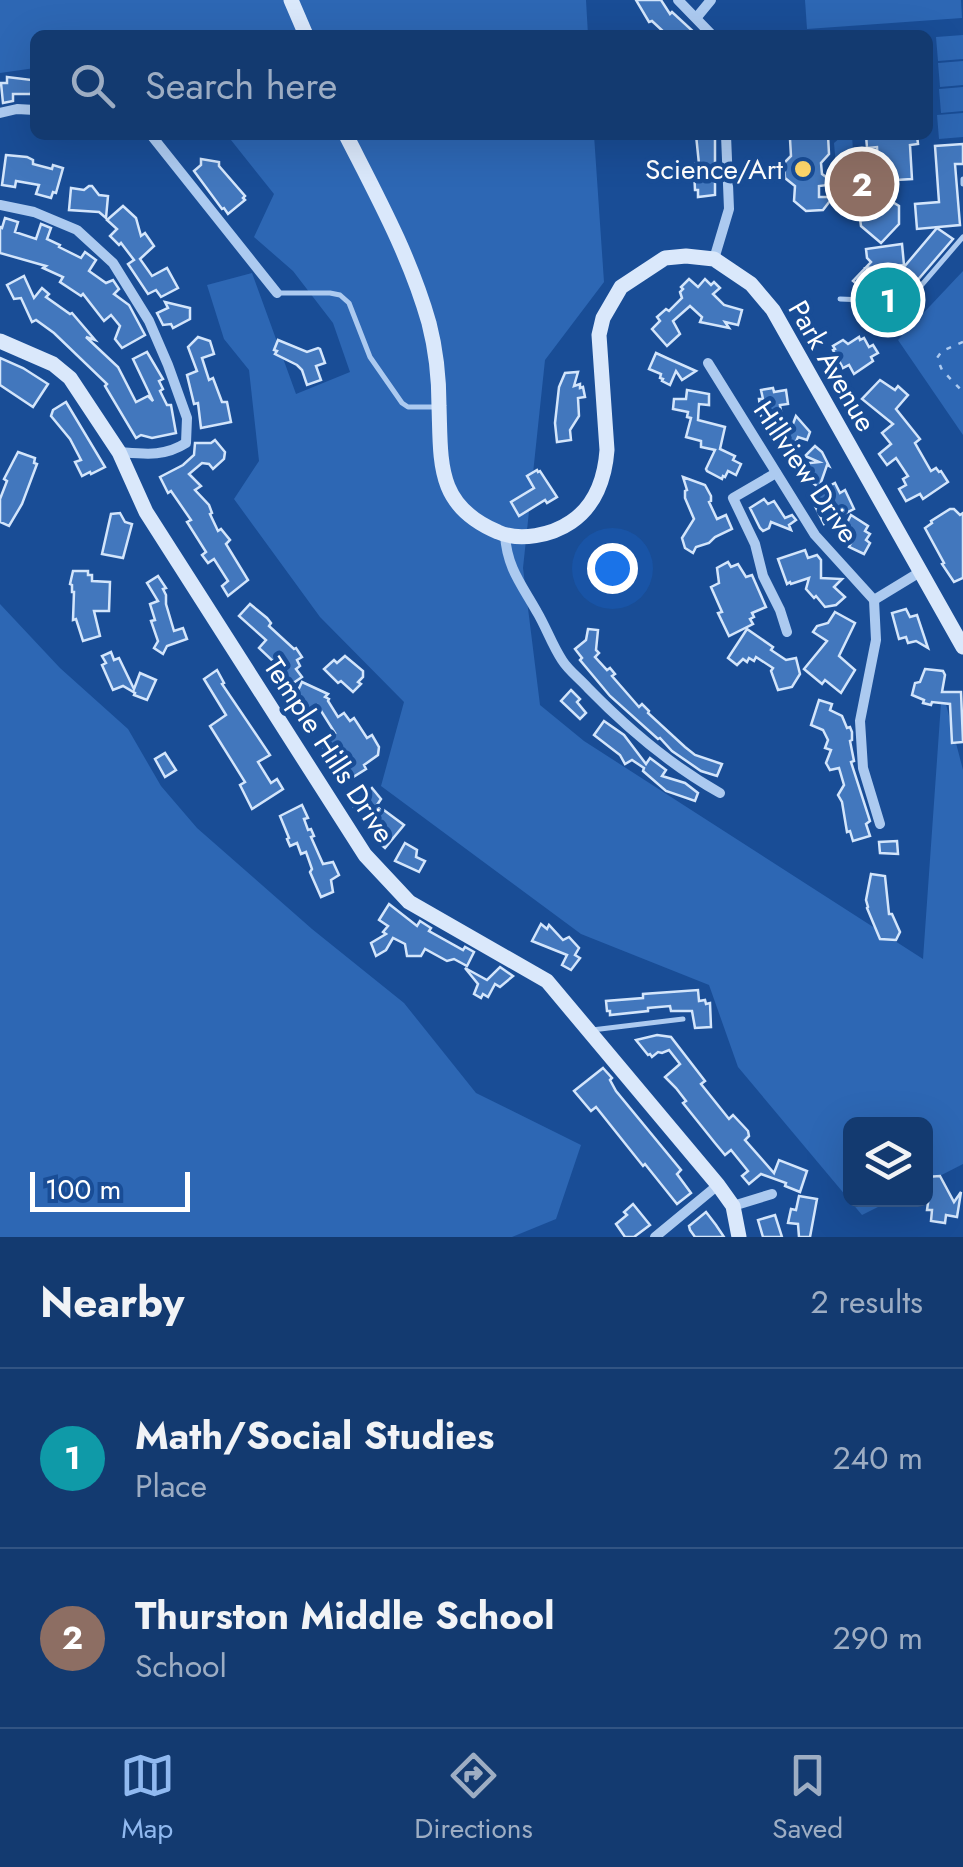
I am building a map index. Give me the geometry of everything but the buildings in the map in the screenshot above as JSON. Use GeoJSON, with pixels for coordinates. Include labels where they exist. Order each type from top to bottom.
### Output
{"type":"FeatureCollection","features":[{"type":"Feature","properties":{"kind":"main road"},"geometry":{"type":"LineString","coordinates":[[290,0],[304,30]]}},
{"type":"Feature","properties":{"kind":"main road"},"geometry":{"type":"LineString","coordinates":[[349,140],[400,242],[416,283],[436,355],[440,464],[446,486],[466,514],[505,535],[529,536],[566,526],[591,502],[599,487],[607,450],[599,334],[603,318],[621,288],[664,258],[714,259]]}},
{"type":"Feature","properties":{"kind":"main road","name":"Park Avenue"},"geometry":{"type":"LineString","coordinates":[[714,259],[751,284],[773,310],[963,647]]}},
{"type":"Feature","properties":{"kind":"main road","name":"Temple Hills Drive"},"geometry":{"type":"LineString","coordinates":[[0,341],[53,364],[70,378],[120,452],[146,512],[365,856],[409,902],[548,981],[718,1185],[733,1206],[740,1237]]}},
{"type":"Feature","properties":{"kind":"street"},"geometry":{"type":"LineString","coordinates":[[678,0],[708,30]]}},
{"type":"Feature","properties":{"kind":"street"},"geometry":{"type":"LineString","coordinates":[[696,17],[711,0]]}},
{"type":"Feature","properties":{"kind":"street"},"geometry":{"type":"LineString","coordinates":[[0,112],[30,110]]}},
{"type":"Feature","properties":{"kind":"street"},"geometry":{"type":"LineString","coordinates":[[155,140],[277,292]]}},
{"type":"Feature","properties":{"kind":"street"},"geometry":{"type":"LineString","coordinates":[[714,259],[729,209],[726,140]]}},
{"type":"Feature","properties":{"kind":"street"},"geometry":{"type":"LineString","coordinates":[[0,204],[34,212],[77,230],[112,263],[150,322],[187,418],[186,444],[159,455],[120,452]]}},
{"type":"Feature","properties":{"kind":"street","name":"Hillview Drive"},"geometry":{"type":"LineString","coordinates":[[708,363],[815,536],[874,600]]}},
{"type":"Feature","properties":{"kind":"street"},"geometry":{"type":"LineString","coordinates":[[776,473],[733,498],[755,544],[763,576],[787,632]]}},
{"type":"Feature","properties":{"kind":"street"},"geometry":{"type":"LineString","coordinates":[[505,535],[506,555],[515,576],[562,661],[612,714],[683,772],[720,793]]}},
{"type":"Feature","properties":{"kind":"street"},"geometry":{"type":"LineString","coordinates":[[880,824],[863,768],[860,721],[876,640],[874,600],[920,572]]}},
{"type":"Feature","properties":{"kind":"street"},"geometry":{"type":"LineString","coordinates":[[654,1237],[718,1185]]}},
{"type":"Feature","properties":{"kind":"street"},"geometry":{"type":"LineString","coordinates":[[733,1206],[772,1194]]}},
{"type":"Feature","properties":{"kind":"lane"},"geometry":{"type":"LineString","coordinates":[[840,299],[864,300],[894,317],[963,237]]}},
{"type":"Feature","properties":{"kind":"lane"},"geometry":{"type":"LineString","coordinates":[[277,292],[340,295],[349,303],[370,357],[402,403],[408,407],[440,407]]}},
{"type":"Feature","properties":{"kind":"lane"},"geometry":{"type":"LineString","coordinates":[[589,1031],[683,1019]]}},
{"type":"Feature","properties":{"kind":"path"},"geometry":{"type":"LineString","coordinates":[[963,342],[942,351],[937,358],[942,370],[963,392]]}},
{"type":"Feature","properties":{"kind":"shaded area"},"geometry":{"type":"Polygon","coordinates":[[[0,0],[586,0],[588,30],[30,30],[30,69],[0,73],[0,0]]]}},
{"type":"Feature","properties":{"kind":"shaded area"},"geometry":{"type":"Polygon","coordinates":[[[805,0],[961,0],[962,18],[807,29],[805,0]]]}},
{"type":"Feature","properties":{"kind":"shaded area"},"geometry":{"type":"Polygon","coordinates":[[[963,35],[963,59],[938,61],[936,37],[963,35]]]}},
{"type":"Feature","properties":{"kind":"shaded area"},"geometry":{"type":"Polygon","coordinates":[[[963,61],[963,85],[940,87],[938,63],[963,61]]]}},
{"type":"Feature","properties":{"kind":"shaded area"},"geometry":{"type":"Polygon","coordinates":[[[963,87],[963,111],[941,113],[939,89],[963,87]]]}},
{"type":"Feature","properties":{"kind":"shaded area"},"geometry":{"type":"Polygon","coordinates":[[[963,113],[963,137],[939,139],[937,115],[963,113]]]}},
{"type":"Feature","properties":{"kind":"shaded area"},"geometry":{"type":"Polygon","coordinates":[[[231,140],[594,140],[604,282],[545,360],[523,568],[540,705],[584,741],[923,959],[942,689],[963,770],[963,1164],[933,1179],[933,1117],[843,1117],[843,1192],[738,1067],[709,985],[581,934],[381,786],[404,702],[320,617],[234,499],[259,461],[249,370],[224,339],[207,285],[252,273],[296,394],[350,372],[333,323],[293,271],[254,237],[274,194],[231,140]]]}},
{"type":"Feature","properties":{"kind":"shaded area"},"geometry":{"type":"Polygon","coordinates":[[[852,140],[855,182],[844,183],[837,177],[834,143],[852,140]]]}},
{"type":"Feature","properties":{"kind":"shaded area"},"geometry":{"type":"Polygon","coordinates":[[[963,271],[963,435],[898,340],[963,271]]]}},
{"type":"Feature","properties":{"kind":"shaded area"},"geometry":{"type":"Polygon","coordinates":[[[0,604],[60,668],[128,729],[161,786],[197,828],[404,1003],[476,1093],[581,1145],[556,1219],[512,1237],[0,1237],[0,604]]]}},
{"type":"Feature","properties":{"kind":"shaded area"},"geometry":{"type":"Polygon","coordinates":[[[855,1207],[878,1207],[862,1215],[855,1207]]]}},
{"type":"Feature","properties":{"kind":"place","name":"Science/Art"},"geometry":{"type":"Point","coordinates":[803,169]}},
{"type":"Feature","properties":{"kind":"place","name":"Thurston Middle School"},"geometry":{"type":"Point","coordinates":[862,184]}},
{"type":"Feature","properties":{"kind":"place","name":"Math/Social Studies"},"geometry":{"type":"Point","coordinates":[888,300]}}]}
